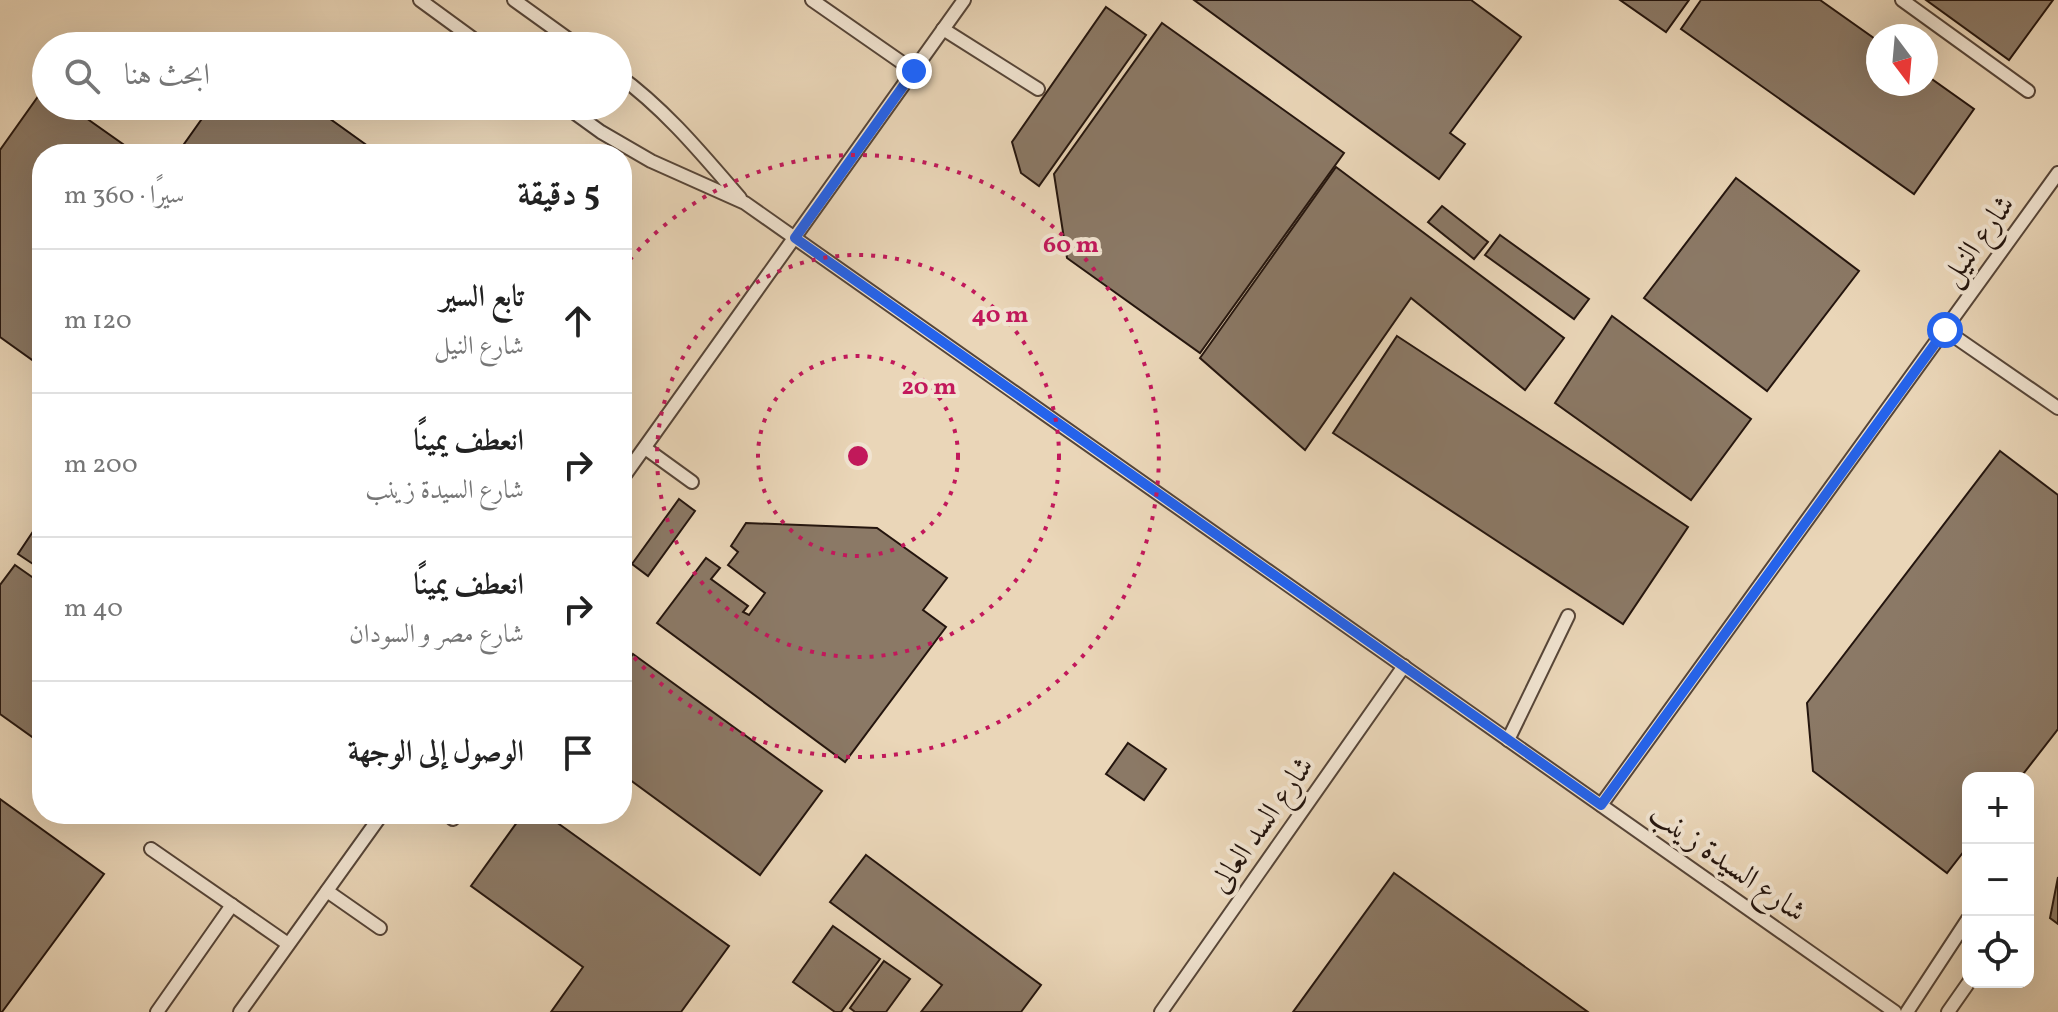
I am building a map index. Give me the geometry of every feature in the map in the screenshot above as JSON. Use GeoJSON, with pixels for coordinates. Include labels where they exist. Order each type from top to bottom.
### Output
{"type":"FeatureCollection","features":[{"type":"Feature","properties":{"kind":"lane"},"geometry":{"type":"LineString","coordinates":[[420,0],[464,32]]}},
{"type":"Feature","properties":{"kind":"lane"},"geometry":{"type":"LineString","coordinates":[[514,0],[559,32]]}},
{"type":"Feature","properties":{"kind":"lane"},"geometry":{"type":"LineString","coordinates":[[812,0],[914,71]]}},
{"type":"Feature","properties":{"kind":"lane"},"geometry":{"type":"LineString","coordinates":[[632,466],[964,0]]}},
{"type":"Feature","properties":{"kind":"lane"},"geometry":{"type":"LineString","coordinates":[[1902,0],[2028,91]]}},
{"type":"Feature","properties":{"kind":"lane"},"geometry":{"type":"LineString","coordinates":[[943,29],[1038,89]]}},
{"type":"Feature","properties":{"kind":"lane","name":"شارع السيدة زينب"},"geometry":{"type":"LineString","coordinates":[[632,85],[683,132],[745,203]]}},
{"type":"Feature","properties":{"kind":"lane","name":"شارع السيدة زينب"},"geometry":{"type":"LineString","coordinates":[[584,120],[622,144]]}},
{"type":"Feature","properties":{"kind":"lane","name":"شارع السيدة زينب"},"geometry":{"type":"LineString","coordinates":[[632,150],[745,203],[1895,1012]]}},
{"type":"Feature","properties":{"kind":"lane","name":"شارع النيل"},"geometry":{"type":"LineString","coordinates":[[1601,805],[2058,173]]}},
{"type":"Feature","properties":{"kind":"lane"},"geometry":{"type":"LineString","coordinates":[[1945,330],[2058,408]]}},
{"type":"Feature","properties":{"kind":"lane"},"geometry":{"type":"LineString","coordinates":[[645,448],[692,482]]}},
{"type":"Feature","properties":{"kind":"lane"},"geometry":{"type":"LineString","coordinates":[[1508,740],[1568,616]]}},
{"type":"Feature","properties":{"kind":"lane","name":"شارع السد العالى"},"geometry":{"type":"LineString","coordinates":[[1161,1012],[1404,666]]}},
{"type":"Feature","properties":{"kind":"lane"},"geometry":{"type":"LineString","coordinates":[[240,1012],[375,824]]}},
{"type":"Feature","properties":{"kind":"lane"},"geometry":{"type":"LineString","coordinates":[[151,849],[288,944]]}},
{"type":"Feature","properties":{"kind":"lane"},"geometry":{"type":"LineString","coordinates":[[327,891],[380,928]]}},
{"type":"Feature","properties":{"kind":"lane"},"geometry":{"type":"LineString","coordinates":[[157,1012],[232,905]]}},
{"type":"Feature","properties":{"kind":"lane"},"geometry":{"type":"LineString","coordinates":[[1907,1012],[1962,928]]}},
{"type":"Feature","properties":{"kind":"lane"},"geometry":{"type":"LineString","coordinates":[[1948,1012],[1965,988]]}},
{"type":"Feature","properties":{"kind":"building"},"geometry":{"type":"Polygon","coordinates":[[[1194,0],[1471,0],[1521,37],[1450,133],[1465,144],[1439,179],[1194,0]]]}},
{"type":"Feature","properties":{"kind":"building"},"geometry":{"type":"Polygon","coordinates":[[[1620,0],[1689,0],[1666,32],[1620,0]]]}},
{"type":"Feature","properties":{"kind":"building"},"geometry":{"type":"Polygon","coordinates":[[[1701,0],[1820,0],[1866,33],[1866,96],[1938,96],[1938,84],[1974,109],[1914,194],[1681,29],[1701,0]]]}},
{"type":"Feature","properties":{"kind":"building"},"geometry":{"type":"Polygon","coordinates":[[[1926,0],[2053,0],[2009,60],[1926,0]]]}},
{"type":"Feature","properties":{"kind":"building"},"geometry":{"type":"Polygon","coordinates":[[[1106,7],[1146,35],[1039,186],[1021,173],[1012,142],[1106,7]]]}},
{"type":"Feature","properties":{"kind":"building"},"geometry":{"type":"Polygon","coordinates":[[[1162,23],[1344,153],[1200,353],[1067,258],[1054,174],[1162,23]]]}},
{"type":"Feature","properties":{"kind":"building"},"geometry":{"type":"Polygon","coordinates":[[[32,105],[32,120],[89,120],[123,144],[32,144],[32,360],[0,337],[0,150],[32,105]]]}},
{"type":"Feature","properties":{"kind":"building"},"geometry":{"type":"Polygon","coordinates":[[[201,120],[332,120],[365,144],[184,144],[201,120]]]}},
{"type":"Feature","properties":{"kind":"building"},"geometry":{"type":"Polygon","coordinates":[[[1336,167],[1564,338],[1525,390],[1411,298],[1305,450],[1200,358],[1336,167]]]}},
{"type":"Feature","properties":{"kind":"building"},"geometry":{"type":"Polygon","coordinates":[[[1736,178],[1859,271],[1767,391],[1644,298],[1736,178]]]}},
{"type":"Feature","properties":{"kind":"building"},"geometry":{"type":"Polygon","coordinates":[[[1442,206],[1488,242],[1474,259],[1428,222],[1442,206]]]}},
{"type":"Feature","properties":{"kind":"building"},"geometry":{"type":"Polygon","coordinates":[[[1500,235],[1589,299],[1574,319],[1485,255],[1500,235]]]}},
{"type":"Feature","properties":{"kind":"building"},"geometry":{"type":"Polygon","coordinates":[[[1612,316],[1751,419],[1691,500],[1555,403],[1612,316]]]}},
{"type":"Feature","properties":{"kind":"building"},"geometry":{"type":"Polygon","coordinates":[[[1397,336],[1688,527],[1623,624],[1333,433],[1397,336]]]}},
{"type":"Feature","properties":{"kind":"building"},"geometry":{"type":"Polygon","coordinates":[[[2000,451],[2058,495],[2058,729],[2025,772],[1962,772],[1962,854],[1947,873],[1813,771],[1807,703],[2000,451]]]}},
{"type":"Feature","properties":{"kind":"building"},"geometry":{"type":"Polygon","coordinates":[[[679,499],[695,511],[648,576],[632,564],[679,499]]]}},
{"type":"Feature","properties":{"kind":"building"},"geometry":{"type":"Polygon","coordinates":[[[746,523],[877,528],[947,578],[923,610],[946,627],[845,762],[657,623],[706,558],[720,568],[711,579],[748,606],[743,612],[749,615],[765,593],[728,565],[738,552],[731,546],[746,523]]]}},
{"type":"Feature","properties":{"kind":"building"},"geometry":{"type":"Polygon","coordinates":[[[32,533],[32,563],[18,554],[32,533]]]}},
{"type":"Feature","properties":{"kind":"building"},"geometry":{"type":"Polygon","coordinates":[[[15,565],[32,577],[32,737],[0,714],[0,585],[15,565]]]}},
{"type":"Feature","properties":{"kind":"building"},"geometry":{"type":"Polygon","coordinates":[[[632,655],[822,791],[760,875],[632,781],[632,655]]]}},
{"type":"Feature","properties":{"kind":"building"},"geometry":{"type":"Polygon","coordinates":[[[1128,743],[1166,769],[1144,800],[1106,774],[1128,743]]]}},
{"type":"Feature","properties":{"kind":"building"},"geometry":{"type":"Polygon","coordinates":[[[0,799],[104,874],[0,1012],[0,799]]]}},
{"type":"Feature","properties":{"kind":"building"},"geometry":{"type":"Polygon","coordinates":[[[516,824],[559,824],[729,946],[681,1012],[551,1012],[583,967],[471,886],[516,824]]]}},
{"type":"Feature","properties":{"kind":"building"},"geometry":{"type":"Polygon","coordinates":[[[866,855],[1041,985],[1021,1012],[921,1012],[942,985],[830,902],[866,855]]]}},
{"type":"Feature","properties":{"kind":"building"},"geometry":{"type":"Polygon","coordinates":[[[1394,873],[1588,1012],[1293,1012],[1394,873]]]}},
{"type":"Feature","properties":{"kind":"building"},"geometry":{"type":"Polygon","coordinates":[[[2058,877],[2058,924],[2050,918],[2058,877]]]}},
{"type":"Feature","properties":{"kind":"building"},"geometry":{"type":"Polygon","coordinates":[[[833,926],[880,959],[841,1012],[835,1012],[793,982],[833,926]]]}},
{"type":"Feature","properties":{"kind":"building"},"geometry":{"type":"Polygon","coordinates":[[[884,961],[910,979],[886,1012],[855,1012],[850,1008],[884,961]]]}},
{"type":"Feature","properties":{"kind":"route"},"geometry":{"type":"LineString","coordinates":[[914,71],[795,238],[1601,805],[1945,330]]}}]}
